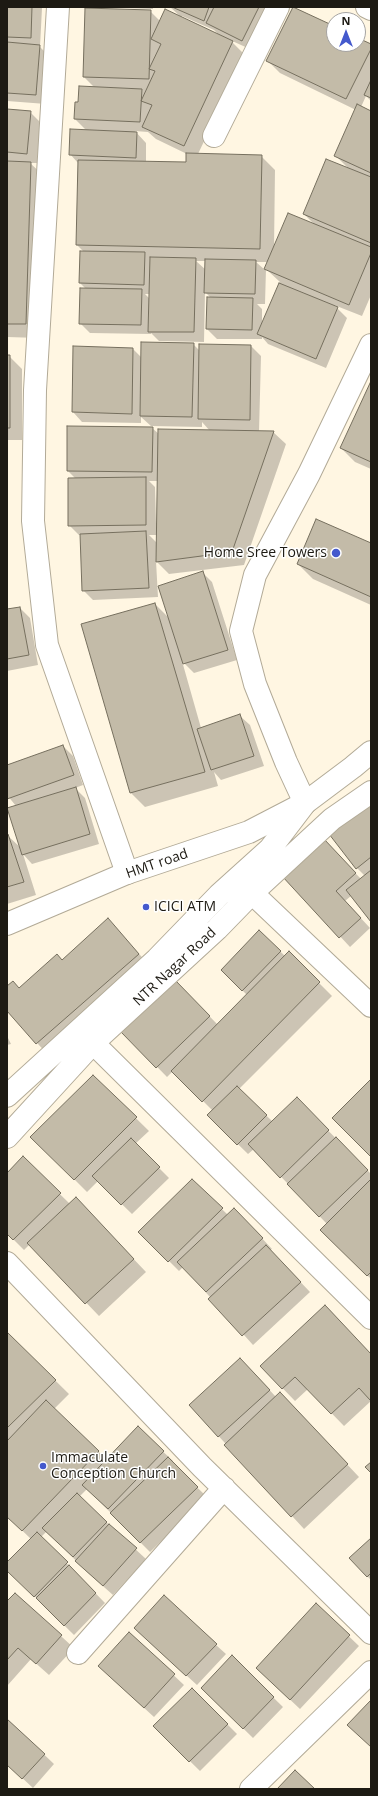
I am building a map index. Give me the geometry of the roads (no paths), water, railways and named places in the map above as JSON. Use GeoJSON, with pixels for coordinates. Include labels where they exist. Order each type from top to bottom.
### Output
{"type":"FeatureCollection","features":[{"type":"Feature","properties":{"kind":"street"},"geometry":{"type":"LineString","coordinates":[[58,7],[35,390],[33,521],[47,645],[127,873]]}},
{"type":"Feature","properties":{"kind":"street"},"geometry":{"type":"LineString","coordinates":[[214,136],[278,7]]}},
{"type":"Feature","properties":{"kind":"street"},"geometry":{"type":"LineString","coordinates":[[367,7],[371,9]]}},
{"type":"Feature","properties":{"kind":"street"},"geometry":{"type":"LineString","coordinates":[[371,345],[309,474],[255,575],[242,631],[255,684],[286,762],[305,803],[371,752]]}},
{"type":"Feature","properties":{"kind":"street","name":"NTR Nagar Road"},"geometry":{"type":"LineString","coordinates":[[7,1137],[93,1043],[217,929],[252,892],[332,819],[371,792]]}},
{"type":"Feature","properties":{"kind":"street","name":"HMT road"},"geometry":{"type":"LineString","coordinates":[[7,924],[127,873],[249,832],[305,803]]}},
{"type":"Feature","properties":{"kind":"street","name":"NTR Nagar Road"},"geometry":{"type":"LineString","coordinates":[[7,1096],[157,959],[219,895],[270,849],[305,803]]}},
{"type":"Feature","properties":{"kind":"street"},"geometry":{"type":"LineString","coordinates":[[252,892],[371,1006]]}},
{"type":"Feature","properties":{"kind":"street"},"geometry":{"type":"LineString","coordinates":[[93,1043],[371,1318]]}},
{"type":"Feature","properties":{"kind":"street"},"geometry":{"type":"LineString","coordinates":[[7,1263],[224,1488],[371,1633]]}},
{"type":"Feature","properties":{"kind":"street"},"geometry":{"type":"LineString","coordinates":[[78,1653],[224,1488]]}},
{"type":"Feature","properties":{"kind":"street"},"geometry":{"type":"LineString","coordinates":[[251,1789],[371,1672]]}},
{"type":"Feature","properties":{"kind":"place","name":"Home Sree Towers"},"geometry":{"type":"Point","coordinates":[336,553]}},
{"type":"Feature","properties":{"kind":"place","name":"ICICI ATM"},"geometry":{"type":"Point","coordinates":[146,907]}},
{"type":"Feature","properties":{"kind":"place","name":"Immaculate Conception Church"},"geometry":{"type":"Point","coordinates":[43,1466]}}]}
